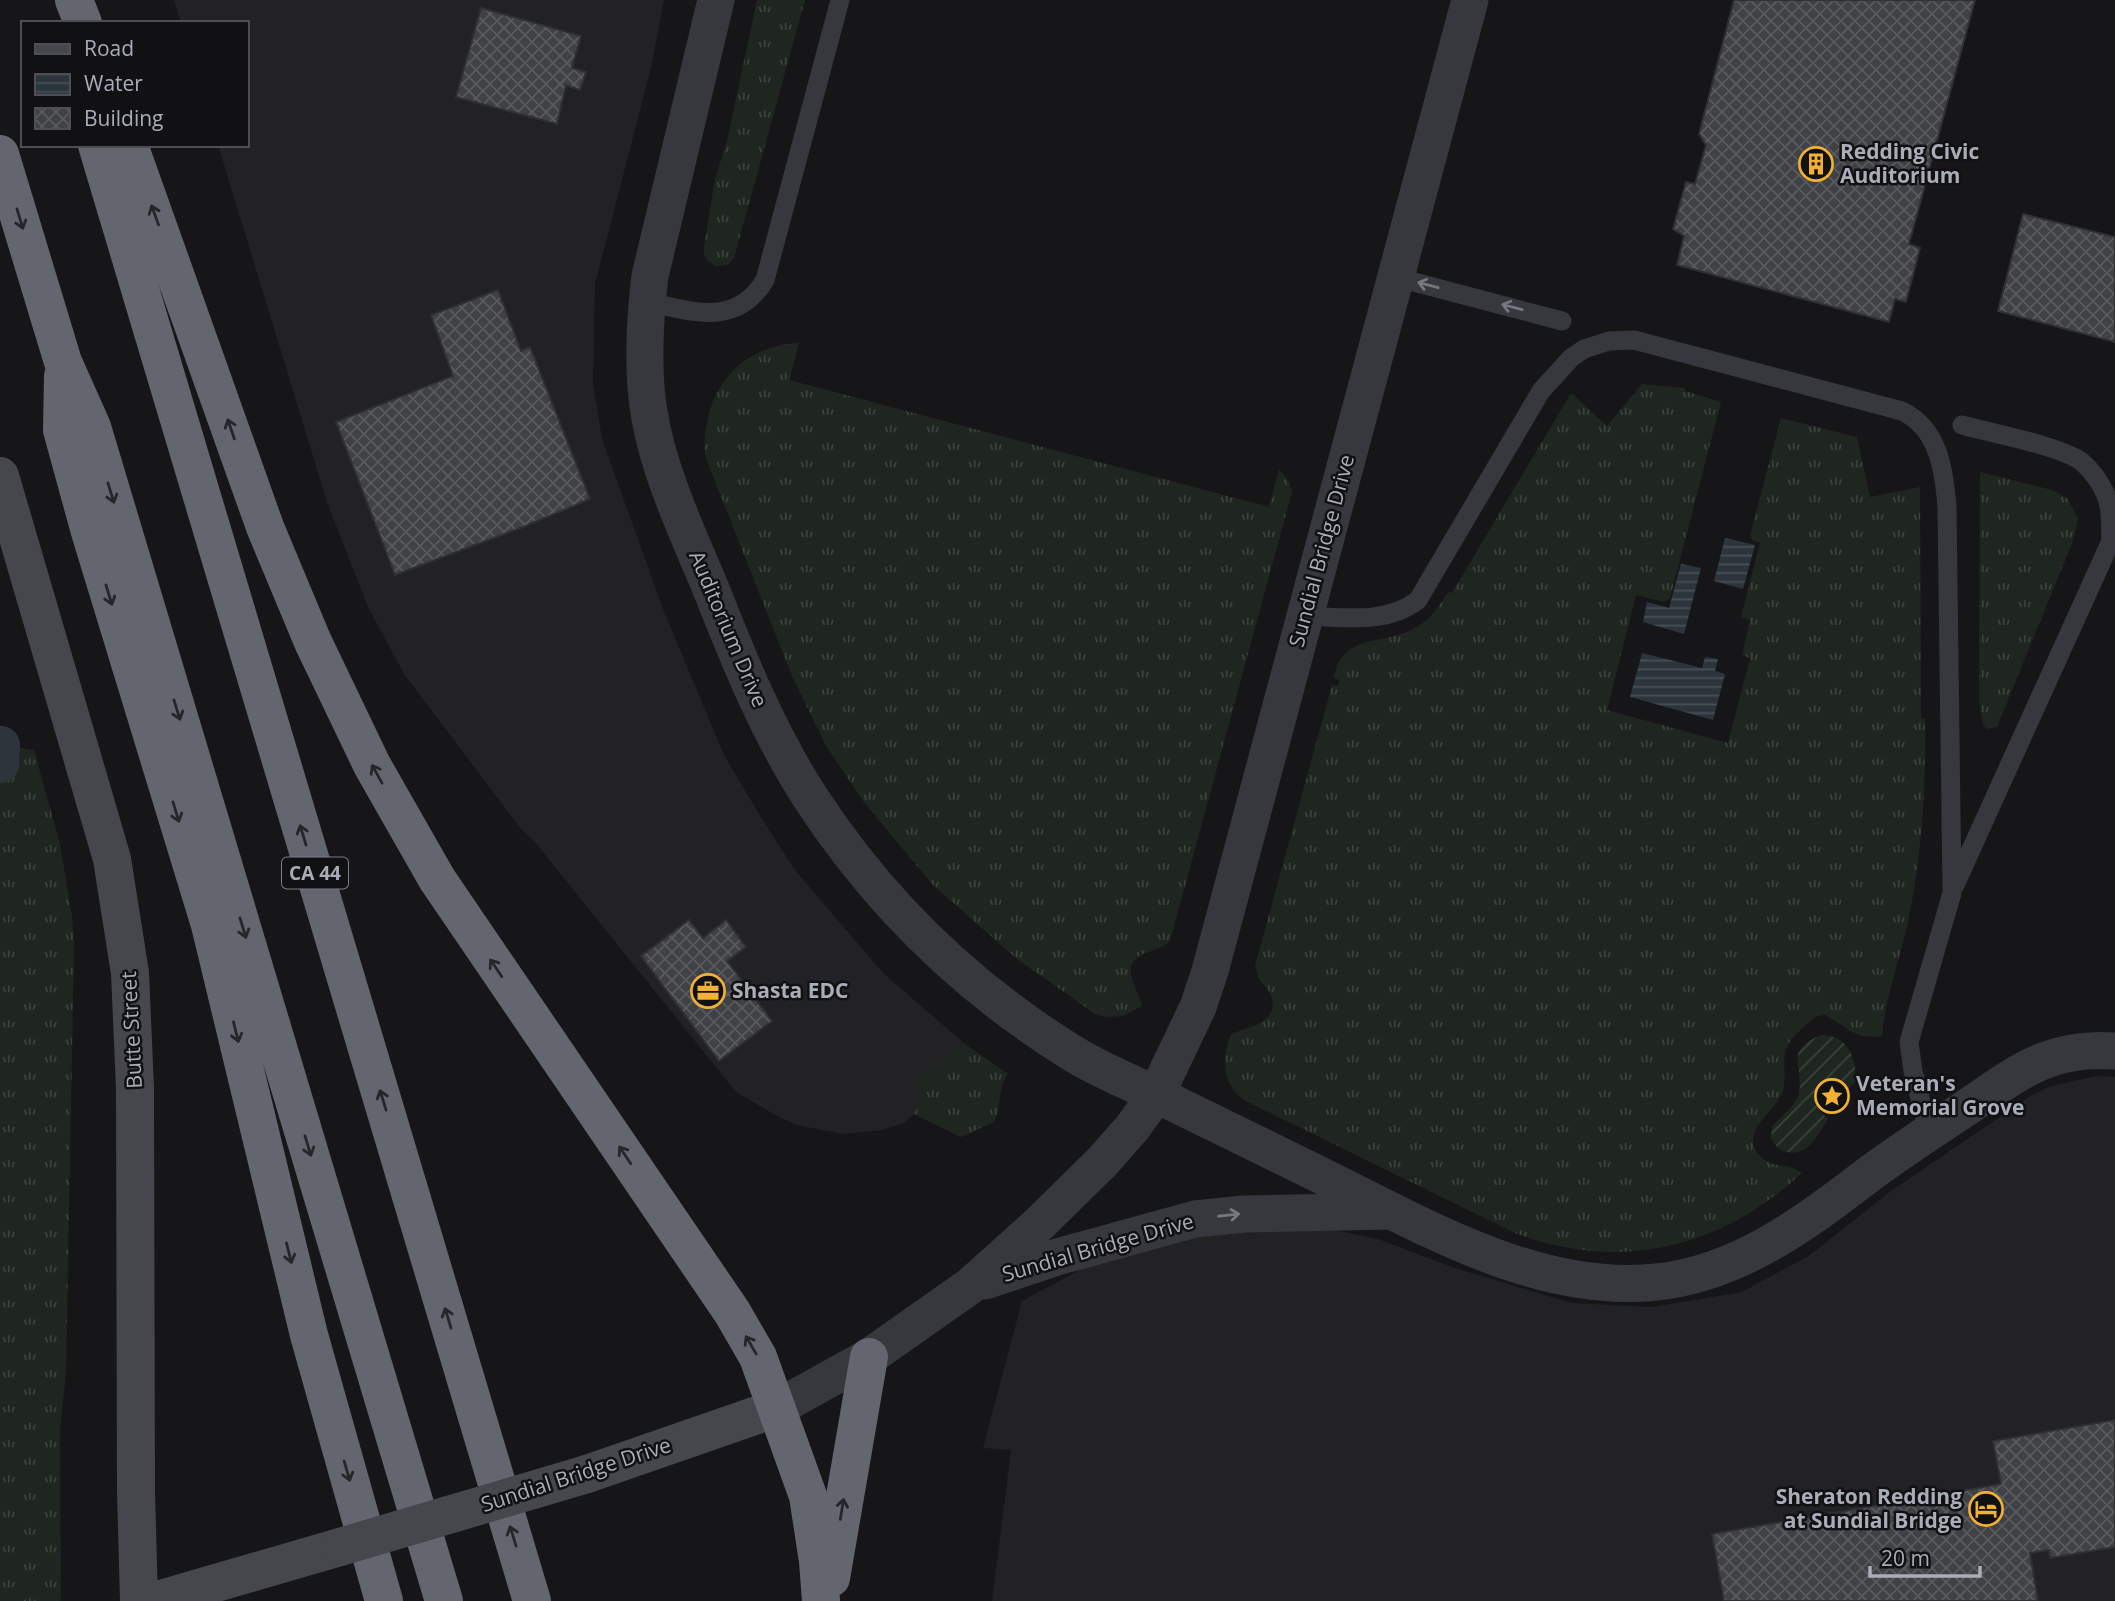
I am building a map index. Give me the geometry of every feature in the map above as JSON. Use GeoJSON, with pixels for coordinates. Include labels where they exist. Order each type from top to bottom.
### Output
{"type":"FeatureCollection","features":[{"type":"Feature","properties":{"kind":"highway"},"geometry":{"type":"LineString","coordinates":[[51,0],[57,21]]}},
{"type":"Feature","properties":{"kind":"highway"},"geometry":{"type":"LineString","coordinates":[[74,0],[82,21]]}},
{"type":"Feature","properties":{"kind":"highway","name":"CA 44"},"geometry":{"type":"LineString","coordinates":[[98,147],[532,1601]]}},
{"type":"Feature","properties":{"kind":"highway"},"geometry":{"type":"LineString","coordinates":[[130,147],[265,527],[313,642],[372,765],[437,879],[732,1312],[758,1357],[808,1496],[821,1601]]}},
{"type":"Feature","properties":{"kind":"highway"},"geometry":{"type":"LineString","coordinates":[[0,153],[63,362],[92,427],[444,1601]]}},
{"type":"Feature","properties":{"kind":"highway"},"geometry":{"type":"LineString","coordinates":[[63,362],[62,430],[90,532],[210,925],[309,1335],[384,1601]]}},
{"type":"Feature","properties":{"kind":"highway"},"geometry":{"type":"LineString","coordinates":[[828,1601],[869,1357]]}},
{"type":"Feature","properties":{"kind":"main road","name":"Butte Street"},"geometry":{"type":"LineString","coordinates":[[0,476],[112,859],[130,973],[135,1088],[136,1493],[139,1601]]}},
{"type":"Feature","properties":{"kind":"main road","name":"Sundial Bridge Drive"},"geometry":{"type":"LineString","coordinates":[[154,1601],[587,1474],[776,1408]]}},
{"type":"Feature","properties":{"kind":"street","name":"Auditorium Drive"},"geometry":{"type":"LineString","coordinates":[[716,0],[654,251],[647,302],[648,405],[665,471],[744,673],[808,794],[877,889],[925,938],[971,979],[1073,1054],[1156,1095]]}},
{"type":"Feature","properties":{"kind":"street","name":"Sundial Bridge Drive"},"geometry":{"type":"LineString","coordinates":[[776,1408],[869,1357],[970,1286],[1103,1161],[1156,1095],[1198,1007],[1210,971],[1470,0]]}},
{"type":"Feature","properties":{"kind":"street","name":"Sundial Bridge Drive"},"geometry":{"type":"LineString","coordinates":[[1156,1095],[1493,1256],[1541,1272],[1598,1283],[1650,1283],[1677,1280],[1736,1261],[1799,1227],[2022,1069],[2066,1055],[2115,1051]]}},
{"type":"Feature","properties":{"kind":"street","name":"Sundial Bridge Drive"},"geometry":{"type":"LineString","coordinates":[[970,1286],[1057,1257],[1195,1219],[1244,1214],[1394,1211]]}},
{"type":"Feature","properties":{"kind":"lane"},"geometry":{"type":"LineString","coordinates":[[647,302],[709,314],[746,303],[761,287],[840,0]]}},
{"type":"Feature","properties":{"kind":"lane"},"geometry":{"type":"LineString","coordinates":[[1395,276],[1562,321]]}},
{"type":"Feature","properties":{"kind":"lane"},"geometry":{"type":"LineString","coordinates":[[1305,615],[1362,617],[1396,614],[1418,600],[1541,391],[1571,358],[1584,349],[1609,341],[1633,340],[1889,407],[1910,415],[1925,428],[1938,453],[1945,481],[1951,893]]}},
{"type":"Feature","properties":{"kind":"lane"},"geometry":{"type":"LineString","coordinates":[[1929,1133],[1913,1071],[1909,1042],[1951,893],[2111,541],[2110,510],[2105,493],[2097,478],[2081,461],[2054,449],[1962,425]]}},
{"type":"Feature","properties":{"kind":"shaded area"},"geometry":{"type":"Polygon","coordinates":[[[174,0],[664,0],[652,64],[595,284],[593,383],[602,439],[663,609],[724,755],[759,814],[795,870],[883,973],[965,1044],[916,1079],[922,1091],[922,1098],[914,1114],[904,1123],[882,1130],[844,1134],[796,1125],[736,1092],[534,841],[521,829],[404,674],[368,607],[327,502],[219,147],[248,147],[248,21],[180,21],[174,0]]]}},
{"type":"Feature","properties":{"kind":"shaded area"},"geometry":{"type":"Polygon","coordinates":[[[2096,1076],[2115,1077],[2115,1601],[992,1601],[1011,1450],[983,1448],[1022,1301],[1106,1256],[1202,1230],[1323,1228],[1378,1239],[1455,1268],[1571,1303],[1652,1307],[1742,1292],[1810,1255],[1891,1191],[2032,1095],[2052,1086],[2096,1076]]]}},
{"type":"Feature","properties":{"kind":"green space"},"geometry":{"type":"Polygon","coordinates":[[[757,0],[805,0],[734,258],[727,265],[716,266],[708,261],[704,247],[715,179],[727,141],[757,0]]]}},
{"type":"Feature","properties":{"kind":"green space"},"geometry":{"type":"Polygon","coordinates":[[[799,343],[789,380],[1269,507],[1279,469],[1288,480],[1292,492],[1170,941],[1134,961],[1131,974],[1142,1006],[1123,1016],[1107,1017],[1095,1014],[1017,959],[932,884],[863,801],[826,746],[792,676],[705,456],[705,434],[716,395],[726,378],[740,364],[757,353],[776,346],[799,343]]]}},
{"type":"Feature","properties":{"kind":"green space"},"geometry":{"type":"Polygon","coordinates":[[[1642,384],[1685,388],[1685,391],[1721,402],[1670,598],[1664,602],[1636,595],[1607,710],[1728,743],[1750,658],[1742,655],[1750,620],[1741,617],[1760,543],[1752,540],[1750,535],[1781,418],[1857,437],[1870,497],[1920,487],[1924,795],[1913,897],[1886,1007],[1882,1036],[1864,1036],[1851,1032],[1825,1015],[1812,1019],[1787,1046],[1782,1093],[1756,1130],[1753,1145],[1758,1154],[1770,1163],[1802,1173],[1771,1199],[1738,1220],[1703,1235],[1667,1246],[1631,1251],[1593,1251],[1554,1245],[1515,1233],[1246,1101],[1232,1088],[1225,1062],[1231,1034],[1267,1018],[1273,1005],[1269,991],[1258,977],[1255,966],[1332,685],[1338,686],[1339,680],[1334,678],[1339,663],[1346,653],[1355,647],[1415,628],[1426,621],[1448,592],[1452,593],[1571,393],[1607,426],[1642,384]]]}},
{"type":"Feature","properties":{"kind":"green space"},"geometry":{"type":"Polygon","coordinates":[[[1980,472],[2052,490],[2067,498],[2078,518],[2073,541],[1997,727],[1987,729],[1983,725],[1979,701],[1980,472]]]}},
{"type":"Feature","properties":{"kind":"green space"},"geometry":{"type":"Polygon","coordinates":[[[0,745],[34,750],[60,844],[72,916],[74,945],[66,1373],[60,1430],[61,1601],[0,1601],[0,745]]]}},
{"type":"Feature","properties":{"kind":"green space"},"geometry":{"type":"Polygon","coordinates":[[[1821,1035],[1838,1039],[1849,1049],[1856,1081],[1837,1102],[1827,1100],[1819,1111],[1828,1119],[1807,1148],[1794,1153],[1784,1151],[1771,1138],[1772,1127],[1791,1107],[1799,1093],[1798,1059],[1802,1047],[1821,1035]]]}},
{"type":"Feature","properties":{"kind":"green space"},"geometry":{"type":"Polygon","coordinates":[[[965,1044],[1008,1074],[1002,1085],[994,1122],[961,1137],[914,1114],[921,1096],[916,1079],[965,1044]]]}},
{"type":"Feature","properties":{"kind":"water"},"geometry":{"type":"Polygon","coordinates":[[[1725,538],[1755,545],[1743,589],[1714,581],[1725,538]]]}},
{"type":"Feature","properties":{"kind":"water"},"geometry":{"type":"Polygon","coordinates":[[[1681,564],[1701,568],[1684,634],[1643,622],[1647,602],[1669,608],[1681,564]]]}},
{"type":"Feature","properties":{"kind":"water"},"geometry":{"type":"Polygon","coordinates":[[[1642,653],[1702,668],[1705,657],[1718,659],[1715,671],[1725,674],[1713,720],[1630,697],[1642,653]]]}},
{"type":"Feature","properties":{"kind":"building","name":"Redding Civic Auditorium"},"geometry":{"type":"Polygon","coordinates":[[[1734,0],[1975,0],[1909,244],[1920,248],[1906,302],[1895,299],[1889,322],[1677,265],[1684,236],[1673,229],[1686,182],[1695,184],[1706,145],[1699,134],[1734,0]]]}},
{"type":"Feature","properties":{"kind":"building"},"geometry":{"type":"Polygon","coordinates":[[[481,8],[581,36],[572,68],[586,72],[580,90],[566,85],[557,124],[456,97],[481,8]]]}},
{"type":"Feature","properties":{"kind":"building"},"geometry":{"type":"Polygon","coordinates":[[[2023,214],[2115,237],[2115,342],[1998,311],[2023,214]]]}},
{"type":"Feature","properties":{"kind":"building"},"geometry":{"type":"Polygon","coordinates":[[[498,290],[521,351],[530,347],[590,499],[395,575],[336,422],[453,376],[431,315],[498,290]]]}},
{"type":"Feature","properties":{"kind":"building","name":"Shasta EDC"},"geometry":{"type":"Polygon","coordinates":[[[689,920],[703,938],[726,920],[746,947],[727,961],[772,1021],[719,1061],[641,956],[689,920]]]}},
{"type":"Feature","properties":{"kind":"building","name":"Sheraton Redding at Sundial Bridge"},"geometry":{"type":"Polygon","coordinates":[[[2115,1420],[2115,1547],[2050,1558],[2049,1550],[2030,1553],[2038,1601],[1724,1601],[1712,1534],[2001,1484],[1993,1441],[2115,1420]]]}},
{"type":"Feature","properties":{"kind":"waterway"},"geometry":{"type":"LineString","coordinates":[[0,764],[1,745]]}},
{"type":"Feature","properties":{"kind":"place","name":"Redding Civic Auditorium"},"geometry":{"type":"Point","coordinates":[1816,164]}},
{"type":"Feature","properties":{"kind":"place","name":"Shasta EDC"},"geometry":{"type":"Point","coordinates":[708,991]}},
{"type":"Feature","properties":{"kind":"place","name":"Veteran's Memorial Grove"},"geometry":{"type":"Point","coordinates":[1832,1096]}},
{"type":"Feature","properties":{"kind":"place","name":"Sheraton Redding at Sundial Bridge"},"geometry":{"type":"Point","coordinates":[1986,1509]}}]}
